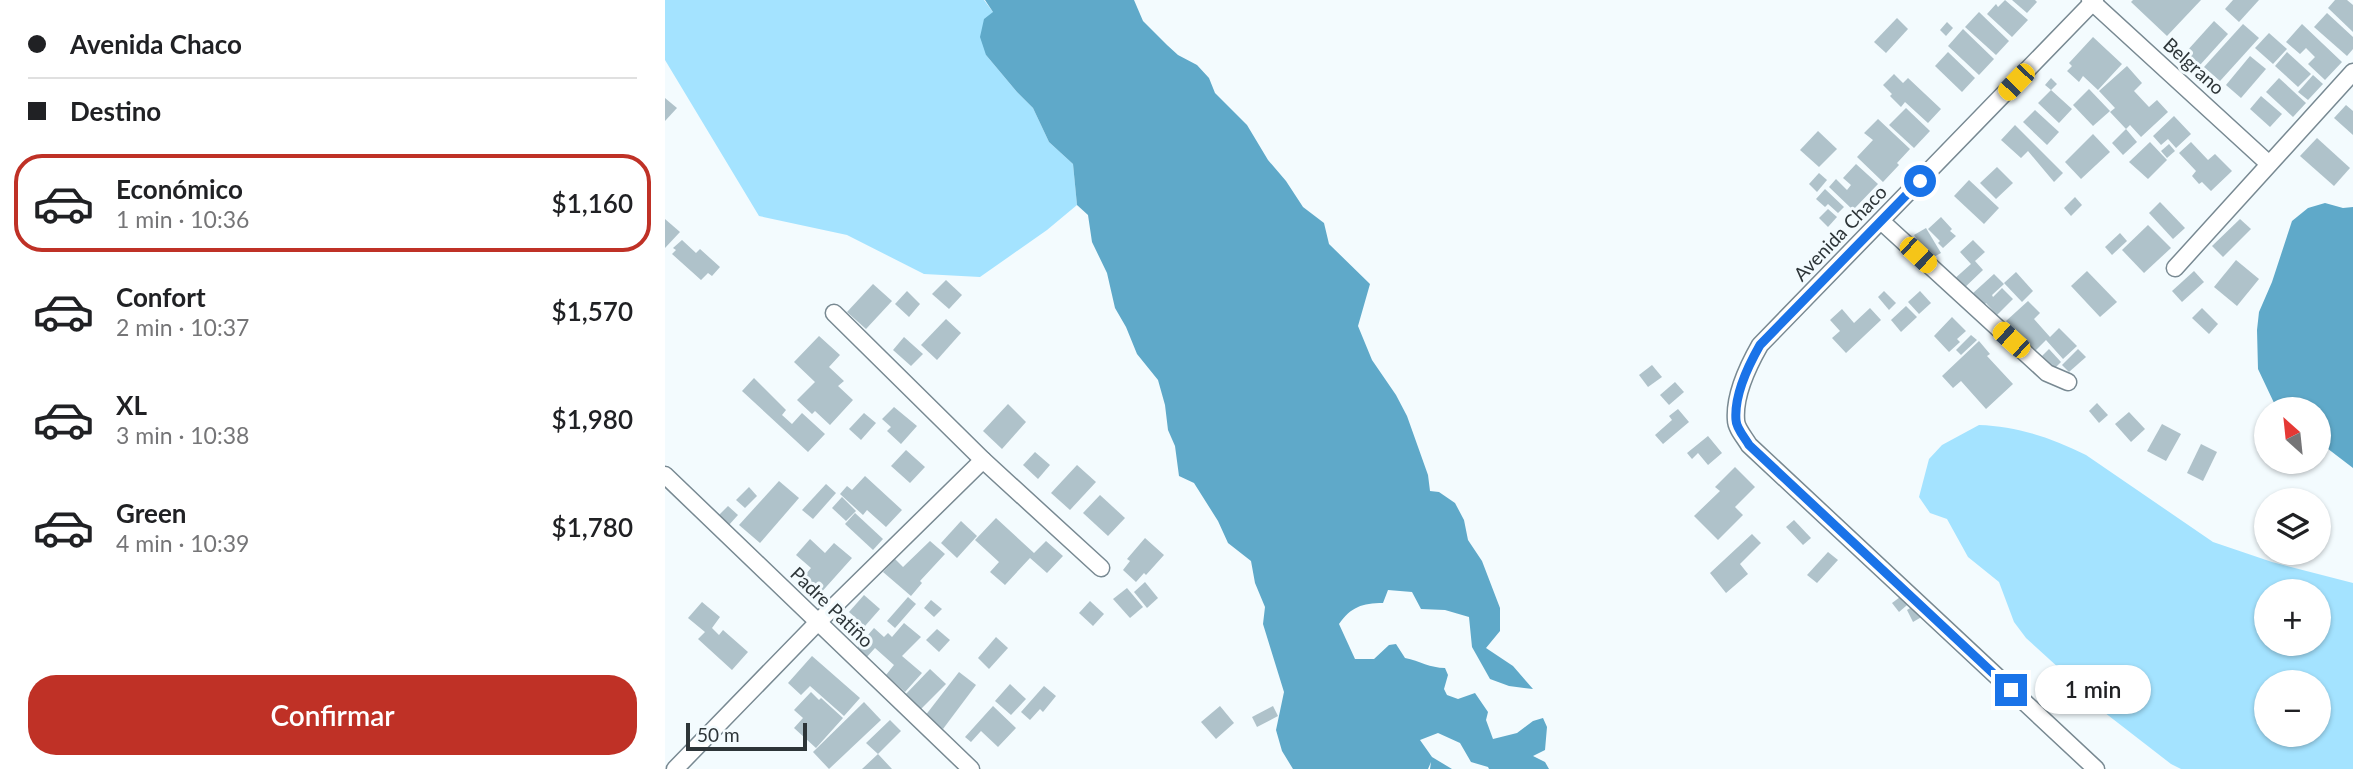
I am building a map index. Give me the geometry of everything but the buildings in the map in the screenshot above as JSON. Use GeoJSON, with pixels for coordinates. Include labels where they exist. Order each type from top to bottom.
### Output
{"type":"FeatureCollection","features":[{"type":"Feature","properties":{"kind":"street","name":"Belgrano"},"geometry":{"type":"LineString","coordinates":[[2092,1],[2269,164]]}},
{"type":"Feature","properties":{"kind":"street","name":"Avenida Chaco"},"geometry":{"type":"LineString","coordinates":[[2092,1],[1760,345],[1749,365],[1738,399],[1735,423],[1749,445],[2096,769]]}},
{"type":"Feature","properties":{"kind":"street"},"geometry":{"type":"LineString","coordinates":[[2175,268],[2353,72]]}},
{"type":"Feature","properties":{"kind":"street"},"geometry":{"type":"LineString","coordinates":[[1881,221],[2047,373],[2068,383]]}},
{"type":"Feature","properties":{"kind":"street"},"geometry":{"type":"LineString","coordinates":[[834,313],[983,460],[1101,568]]}},
{"type":"Feature","properties":{"kind":"street"},"geometry":{"type":"LineString","coordinates":[[675,769],[817,623],[983,460]]}},
{"type":"Feature","properties":{"kind":"street","name":"Padre Patiño"},"geometry":{"type":"LineString","coordinates":[[665,475],[971,769]]}},
{"type":"Feature","properties":{"kind":"shaded area"},"geometry":{"type":"Polygon","coordinates":[[[665,0],[984,0],[993,12],[986,55],[1033,108],[1049,142],[1073,164],[1077,205],[1047,230],[980,277],[924,274],[847,235],[759,216],[665,60],[665,0]]]}},
{"type":"Feature","properties":{"kind":"shaded area"},"geometry":{"type":"Polygon","coordinates":[[[985,0],[1134,0],[1143,21],[1178,55],[1197,65],[1209,78],[1215,93],[1247,125],[1268,160],[1303,207],[1324,223],[1329,244],[1370,284],[1358,326],[1372,360],[1407,416],[1428,475],[1430,491],[1439,492],[1455,503],[1464,520],[1468,540],[1482,561],[1500,608],[1500,631],[1486,648],[1513,666],[1533,689],[1509,686],[1490,679],[1472,647],[1469,617],[1445,610],[1421,609],[1412,592],[1388,590],[1383,603],[1358,607],[1339,624],[1355,659],[1374,659],[1389,645],[1396,644],[1405,658],[1445,668],[1448,675],[1444,689],[1447,695],[1458,699],[1475,693],[1488,712],[1486,720],[1493,739],[1517,733],[1533,721],[1543,718],[1547,727],[1545,750],[1533,756],[1545,762],[1549,769],[1489,769],[1471,762],[1460,743],[1438,733],[1420,740],[1432,757],[1452,769],[1430,769],[1431,762],[1428,769],[1293,769],[1282,751],[1276,730],[1284,692],[1263,624],[1265,607],[1255,583],[1251,561],[1228,543],[1218,521],[1194,483],[1179,476],[1175,446],[1168,430],[1158,380],[1137,354],[1115,308],[1107,273],[1092,242],[1088,215],[1077,205],[1073,164],[1049,142],[1033,108],[986,55],[980,37],[984,19],[993,12],[985,0]]]}},
{"type":"Feature","properties":{"kind":"shaded area"},"geometry":{"type":"Polygon","coordinates":[[[2325,203],[2343,208],[2353,207],[2353,468],[2331,451],[2331,397],[2271,397],[2258,369],[2259,312],[2292,221],[2308,208],[2325,203]]]}},
{"type":"Feature","properties":{"kind":"shaded area"},"geometry":{"type":"Polygon","coordinates":[[[1979,425],[2020,430],[2086,455],[2213,542],[2254,556],[2254,565],[2284,565],[2353,583],[2353,769],[2181,769],[2171,764],[2100,709],[2077,680],[2060,669],[2026,638],[2014,622],[1999,582],[1968,557],[1947,519],[1930,513],[1919,497],[1929,459],[1942,445],[1979,425]]]}},
{"type":"Feature","properties":{"kind":"route"},"geometry":{"type":"LineString","coordinates":[[1920,181],[1760,345],[1749,365],[1738,399],[1735,423],[1749,445],[2011,690]]}}]}
